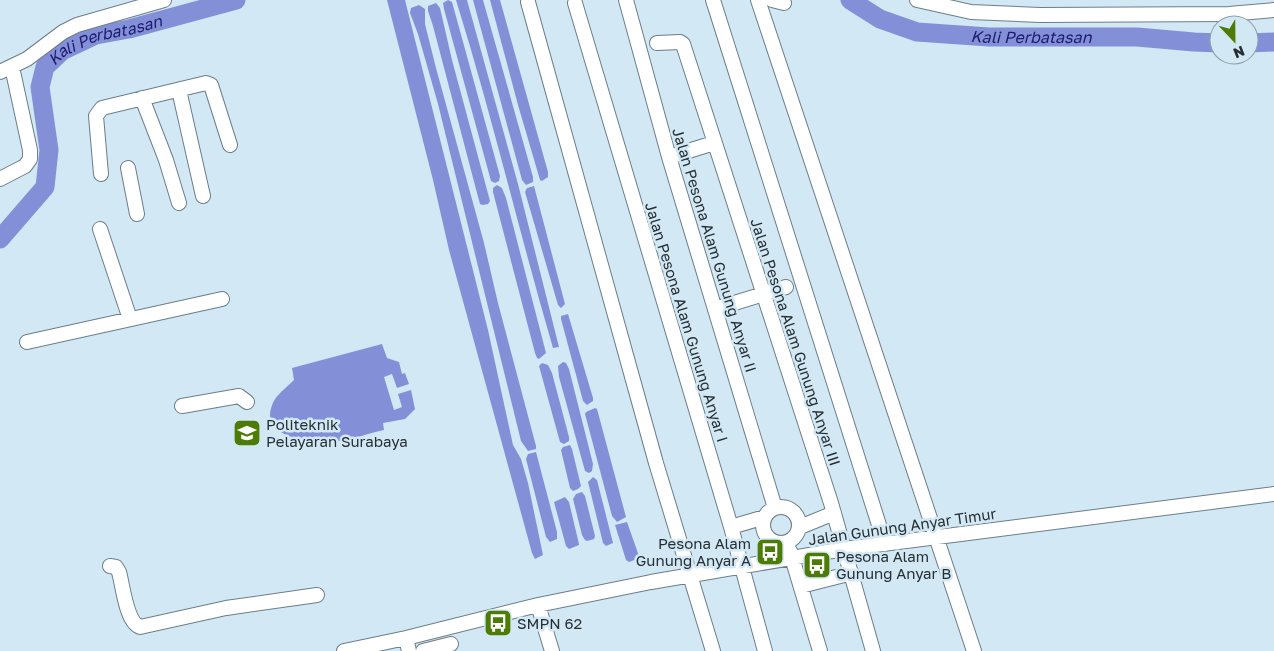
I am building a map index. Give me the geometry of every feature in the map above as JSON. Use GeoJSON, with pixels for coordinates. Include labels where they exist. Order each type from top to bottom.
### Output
{"type":"FeatureCollection","features":[{"type":"Feature","properties":{"kind":"street"},"geometry":{"type":"LineString","coordinates":[[0,179],[25,166],[30,159],[10,75],[27,59],[63,32],[77,25],[164,0]]}},
{"type":"Feature","properties":{"kind":"street","name":"Jalan Pesona Alam Gunung Anyar II"},"geometry":{"type":"LineString","coordinates":[[626,0],[669,157],[715,309],[770,513]]}},
{"type":"Feature","properties":{"kind":"street"},"geometry":{"type":"LineString","coordinates":[[713,0],[885,544]]}},
{"type":"Feature","properties":{"kind":"street"},"geometry":{"type":"LineString","coordinates":[[758,0],[974,651]]}},
{"type":"Feature","properties":{"kind":"street"},"geometry":{"type":"LineString","coordinates":[[917,0],[971,12],[1040,15],[1229,14],[1274,10]]}},
{"type":"Feature","properties":{"kind":"street"},"geometry":{"type":"LineString","coordinates":[[528,2],[626,358],[713,651]]}},
{"type":"Feature","properties":{"kind":"street","name":"Jalan Pesona Alam Gunung Anyar I"},"geometry":{"type":"LineString","coordinates":[[575,3],[766,651]]}},
{"type":"Feature","properties":{"kind":"street","name":"Jalan Pesona Alam Gunung Anyar III"},"geometry":{"type":"LineString","coordinates":[[657,42],[680,42],[684,44],[714,143],[834,514],[873,651]]}},
{"type":"Feature","properties":{"kind":"street"},"geometry":{"type":"LineString","coordinates":[[101,174],[96,116],[102,108],[206,83],[211,86],[230,145]]}},
{"type":"Feature","properties":{"kind":"street"},"geometry":{"type":"LineString","coordinates":[[179,90],[203,196]]}},
{"type":"Feature","properties":{"kind":"street"},"geometry":{"type":"LineString","coordinates":[[142,98],[166,160],[179,203]]}},
{"type":"Feature","properties":{"kind":"street"},"geometry":{"type":"LineString","coordinates":[[669,157],[714,143]]}},
{"type":"Feature","properties":{"kind":"street"},"geometry":{"type":"LineString","coordinates":[[128,168],[137,214]]}},
{"type":"Feature","properties":{"kind":"street"},"geometry":{"type":"LineString","coordinates":[[100,229],[130,319]]}},
{"type":"Feature","properties":{"kind":"street"},"geometry":{"type":"LineString","coordinates":[[715,309],[786,287]]}},
{"type":"Feature","properties":{"kind":"street"},"geometry":{"type":"LineString","coordinates":[[27,342],[222,299]]}},
{"type":"Feature","properties":{"kind":"street"},"geometry":{"type":"LineString","coordinates":[[182,406],[239,396],[247,402]]}},
{"type":"Feature","properties":{"kind":"street","name":"Jalan Gunung Anyar Timur"},"geometry":{"type":"LineString","coordinates":[[344,651],[407,644],[447,628],[538,605],[844,549],[1274,494]]}},
{"type":"Feature","properties":{"kind":"street"},"geometry":{"type":"LineString","coordinates":[[731,527],[783,507],[790,509],[799,520],[798,534],[787,543],[773,542],[767,537],[763,524],[770,513]]}},
{"type":"Feature","properties":{"kind":"street"},"geometry":{"type":"LineString","coordinates":[[800,527],[834,514]]}},
{"type":"Feature","properties":{"kind":"street"},"geometry":{"type":"LineString","coordinates":[[787,543],[820,651]]}},
{"type":"Feature","properties":{"kind":"street"},"geometry":{"type":"LineString","coordinates":[[110,566],[116,567],[119,572],[130,616],[136,625],[140,627],[226,608],[317,595]]}},
{"type":"Feature","properties":{"kind":"street"},"geometry":{"type":"LineString","coordinates":[[801,586],[852,573]]}},
{"type":"Feature","properties":{"kind":"street"},"geometry":{"type":"LineString","coordinates":[[538,605],[552,651]]}},
{"type":"Feature","properties":{"kind":"street"},"geometry":{"type":"LineString","coordinates":[[423,651],[452,647],[447,628]]}},
{"type":"Feature","properties":{"kind":"water"},"geometry":{"type":"Polygon","coordinates":[[[387,0],[405,0],[488,330],[513,445],[521,459],[528,483],[543,555],[535,559],[449,250],[387,0]]]}},
{"type":"Feature","properties":{"kind":"water"},"geometry":{"type":"Polygon","coordinates":[[[448,0],[452,2],[500,176],[499,181],[495,183],[491,181],[444,9],[443,3],[448,0]]]}},
{"type":"Feature","properties":{"kind":"water"},"geometry":{"type":"Polygon","coordinates":[[[456,0],[467,0],[518,184],[559,347],[553,348],[482,87],[456,0]]]}},
{"type":"Feature","properties":{"kind":"water"},"geometry":{"type":"Polygon","coordinates":[[[473,0],[483,0],[533,177],[533,182],[526,185],[522,180],[473,0]]]}},
{"type":"Feature","properties":{"kind":"water"},"geometry":{"type":"Polygon","coordinates":[[[490,0],[500,0],[548,172],[548,177],[542,181],[540,180],[518,105],[490,0]]]}},
{"type":"Feature","properties":{"kind":"water"},"geometry":{"type":"Polygon","coordinates":[[[436,3],[440,8],[490,201],[488,204],[480,204],[428,11],[428,6],[436,3]]]}},
{"type":"Feature","properties":{"kind":"water"},"geometry":{"type":"Polygon","coordinates":[[[419,5],[425,9],[425,24],[436,68],[484,243],[536,449],[528,451],[521,441],[438,104],[410,13],[411,8],[419,5]]]}},
{"type":"Feature","properties":{"kind":"water"},"geometry":{"type":"Polygon","coordinates":[[[497,185],[502,188],[506,198],[546,353],[539,359],[535,353],[493,192],[493,188],[497,185]]]}},
{"type":"Feature","properties":{"kind":"water"},"geometry":{"type":"Polygon","coordinates":[[[534,186],[565,304],[561,308],[558,305],[525,192],[527,188],[534,186]]]}},
{"type":"Feature","properties":{"kind":"water"},"geometry":{"type":"Polygon","coordinates":[[[568,314],[593,398],[593,401],[587,405],[583,401],[561,319],[561,316],[568,314]]]}},
{"type":"Feature","properties":{"kind":"water"},"geometry":{"type":"Polygon","coordinates":[[[382,344],[387,358],[399,362],[402,374],[405,373],[409,384],[397,388],[392,374],[384,377],[394,410],[402,407],[398,394],[411,390],[415,409],[405,419],[383,423],[384,430],[345,440],[328,442],[302,440],[289,436],[279,431],[272,423],[270,412],[275,399],[294,380],[292,368],[382,344]]]}},
{"type":"Feature","properties":{"kind":"water"},"geometry":{"type":"Polygon","coordinates":[[[563,362],[566,363],[569,369],[593,464],[592,471],[589,473],[585,471],[559,377],[558,366],[563,362]]]}},
{"type":"Feature","properties":{"kind":"water"},"geometry":{"type":"Polygon","coordinates":[[[542,363],[548,365],[552,373],[569,437],[569,441],[564,444],[560,442],[539,366],[542,363]]]}},
{"type":"Feature","properties":{"kind":"water"},"geometry":{"type":"Polygon","coordinates":[[[595,408],[597,409],[626,517],[617,522],[612,516],[585,414],[595,408]]]}},
{"type":"Feature","properties":{"kind":"water"},"geometry":{"type":"Polygon","coordinates":[[[570,445],[581,486],[573,491],[570,488],[561,450],[563,447],[570,445]]]}},
{"type":"Feature","properties":{"kind":"water"},"geometry":{"type":"Polygon","coordinates":[[[536,452],[557,532],[557,539],[550,542],[546,537],[526,459],[528,454],[536,452]]]}},
{"type":"Feature","properties":{"kind":"water"},"geometry":{"type":"Polygon","coordinates":[[[593,477],[597,480],[613,543],[606,546],[603,543],[588,482],[593,477]]]}},
{"type":"Feature","properties":{"kind":"water"},"geometry":{"type":"Polygon","coordinates":[[[582,492],[585,496],[595,536],[594,539],[587,541],[582,535],[573,499],[576,494],[582,492]]]}},
{"type":"Feature","properties":{"kind":"water"},"geometry":{"type":"Polygon","coordinates":[[[565,497],[569,502],[579,544],[569,549],[566,546],[554,502],[565,497]]]}},
{"type":"Feature","properties":{"kind":"water"},"geometry":{"type":"Polygon","coordinates":[[[627,522],[639,556],[637,559],[629,562],[626,560],[615,525],[627,522]]]}},
{"type":"Feature","properties":{"kind":"waterway","name":"Kali Perbatasan"},"geometry":{"type":"LineString","coordinates":[[0,239],[45,187],[49,150],[40,87],[45,67],[62,51],[96,35],[129,29],[236,0]]}},
{"type":"Feature","properties":{"kind":"waterway","name":"Kali Perbatasan"},"geometry":{"type":"LineString","coordinates":[[850,0],[880,19],[917,32],[989,37],[1137,37],[1209,43]]}},
{"type":"Feature","properties":{"kind":"waterway","name":"Kali Perbatasan"},"geometry":{"type":"LineString","coordinates":[[1259,43],[1274,42]]}},
{"type":"Feature","properties":{"kind":"place","name":"Politeknik Pelayaran Surabaya"},"geometry":{"type":"Point","coordinates":[247,433]}},
{"type":"Feature","properties":{"kind":"place","name":"Pesona Alam Gunung Anyar A"},"geometry":{"type":"Point","coordinates":[770,552]}},
{"type":"Feature","properties":{"kind":"place","name":"Pesona Alam Gunung Anyar B"},"geometry":{"type":"Point","coordinates":[817,565]}},
{"type":"Feature","properties":{"kind":"place","name":"SMPN 62"},"geometry":{"type":"Point","coordinates":[498,623]}}]}
